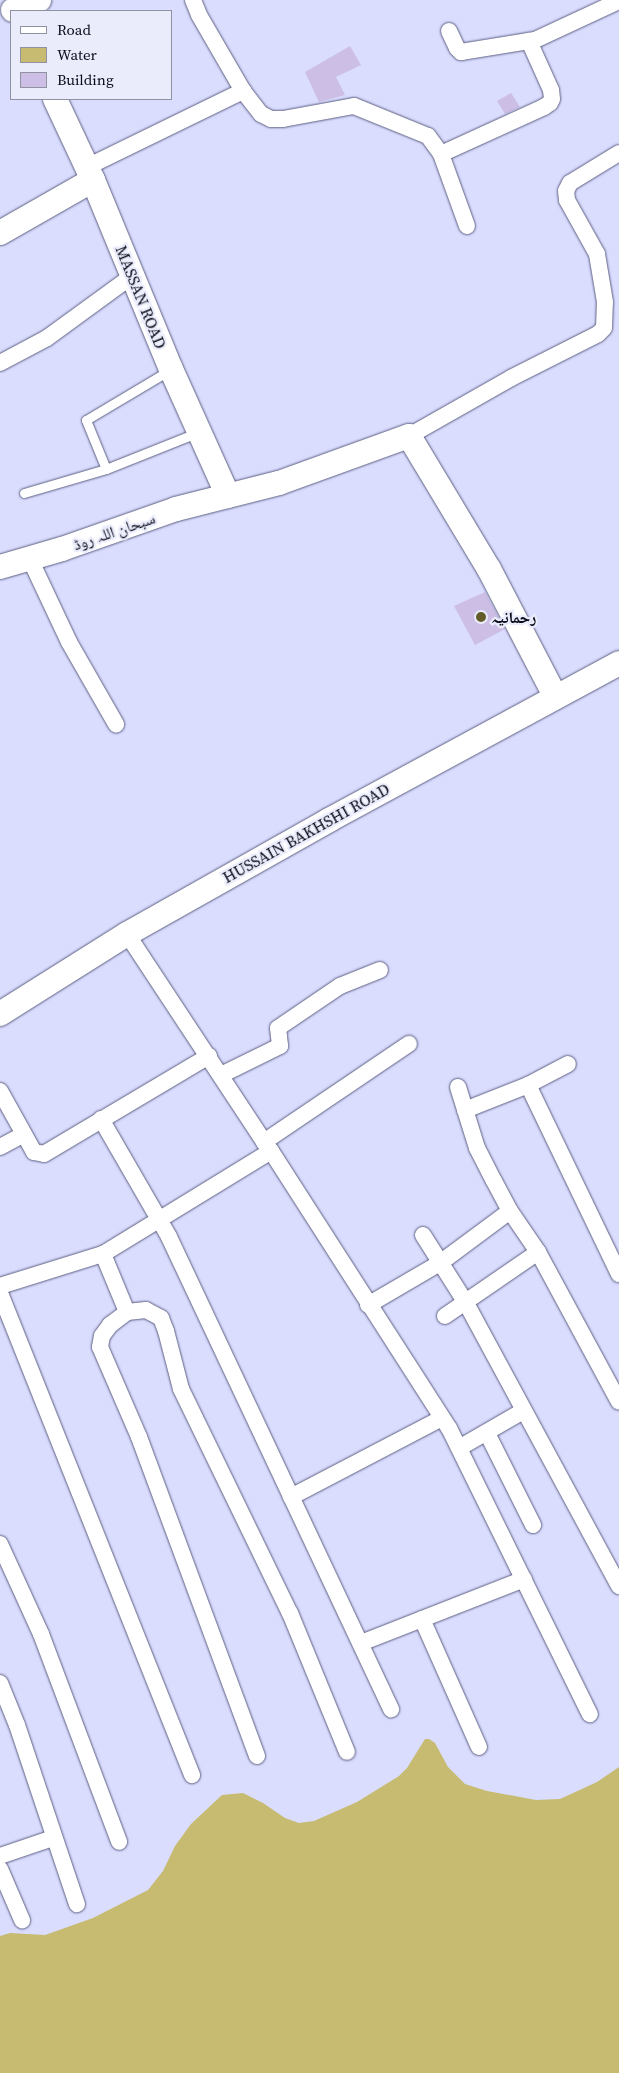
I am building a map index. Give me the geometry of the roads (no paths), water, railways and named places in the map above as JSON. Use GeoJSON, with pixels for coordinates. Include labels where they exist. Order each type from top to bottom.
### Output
{"type":"FeatureCollection","features":[{"type":"Feature","properties":{"kind":"street"},"geometry":{"type":"LineString","coordinates":[[10,9],[40,0]]}},
{"type":"Feature","properties":{"kind":"street"},"geometry":{"type":"LineString","coordinates":[[193,0],[199,15],[242,91],[260,114],[272,119],[283,119],[354,106],[428,136],[441,154],[466,226]]}},
{"type":"Feature","properties":{"kind":"street"},"geometry":{"type":"LineString","coordinates":[[449,31],[461,52],[529,41],[619,1]]}},
{"type":"Feature","properties":{"kind":"street"},"geometry":{"type":"LineString","coordinates":[[441,154],[550,103],[552,99],[551,90],[529,41]]}},
{"type":"Feature","properties":{"kind":"street"},"geometry":{"type":"LineString","coordinates":[[0,233],[90,174],[242,91]]}},
{"type":"Feature","properties":{"kind":"street","name":"MASSAN ROAD"},"geometry":{"type":"LineString","coordinates":[[55,100],[90,174],[171,369],[228,496]]}},
{"type":"Feature","properties":{"kind":"street"},"geometry":{"type":"LineString","coordinates":[[555,696],[489,569],[409,436],[511,378],[598,334],[604,328],[605,302],[597,254],[567,200],[566,191],[570,183],[619,153]]}},
{"type":"Feature","properties":{"kind":"street"},"geometry":{"type":"LineString","coordinates":[[0,364],[47,338],[132,276]]}},
{"type":"Feature","properties":{"kind":"street","name":"سبحان اللہ روڈ"},"geometry":{"type":"LineString","coordinates":[[0,567],[30,559],[176,509],[278,483],[409,436]]}},
{"type":"Feature","properties":{"kind":"street"},"geometry":{"type":"LineString","coordinates":[[30,559],[68,642],[116,724]]}},
{"type":"Feature","properties":{"kind":"street","name":"HUSSAIN BAKHSHI ROAD"},"geometry":{"type":"LineString","coordinates":[[0,1014],[127,934],[555,696],[619,663]]}},
{"type":"Feature","properties":{"kind":"street"},"geometry":{"type":"LineString","coordinates":[[127,934],[209,1056],[442,1418],[459,1448],[590,1714]]}},
{"type":"Feature","properties":{"kind":"street"},"geometry":{"type":"LineString","coordinates":[[221,1075],[280,1046],[278,1028],[340,986],[380,970]]}},
{"type":"Feature","properties":{"kind":"street"},"geometry":{"type":"LineString","coordinates":[[0,1286],[104,1254],[159,1220],[268,1147],[409,1044]]}},
{"type":"Feature","properties":{"kind":"street"},"geometry":{"type":"LineString","coordinates":[[1,1095],[34,1152],[44,1154],[209,1056]]}},
{"type":"Feature","properties":{"kind":"street"},"geometry":{"type":"LineString","coordinates":[[465,1110],[528,1085],[568,1064]]}},
{"type":"Feature","properties":{"kind":"street"},"geometry":{"type":"LineString","coordinates":[[528,1085],[619,1274]]}},
{"type":"Feature","properties":{"kind":"street"},"geometry":{"type":"LineString","coordinates":[[458,1087],[477,1148],[510,1211],[538,1252],[619,1402]]}},
{"type":"Feature","properties":{"kind":"street"},"geometry":{"type":"LineString","coordinates":[[101,1119],[159,1220],[391,1709]]}},
{"type":"Feature","properties":{"kind":"street"},"geometry":{"type":"LineString","coordinates":[[0,1147],[23,1135]]}},
{"type":"Feature","properties":{"kind":"street"},"geometry":{"type":"LineString","coordinates":[[368,1305],[440,1263],[510,1211]]}},
{"type":"Feature","properties":{"kind":"street"},"geometry":{"type":"LineString","coordinates":[[423,1236],[466,1303],[619,1586]]}},
{"type":"Feature","properties":{"kind":"street"},"geometry":{"type":"LineString","coordinates":[[445,1316],[538,1252]]}},
{"type":"Feature","properties":{"kind":"street"},"geometry":{"type":"LineString","coordinates":[[104,1254],[127,1312]]}},
{"type":"Feature","properties":{"kind":"street"},"geometry":{"type":"LineString","coordinates":[[0,1293],[192,1775]]}},
{"type":"Feature","properties":{"kind":"street"},"geometry":{"type":"LineString","coordinates":[[257,1756],[139,1437],[100,1347],[102,1336],[110,1325],[127,1312],[146,1310],[161,1318],[182,1389],[290,1613],[347,1752]]}},
{"type":"Feature","properties":{"kind":"street"},"geometry":{"type":"LineString","coordinates":[[459,1448],[523,1411]]}},
{"type":"Feature","properties":{"kind":"street"},"geometry":{"type":"LineString","coordinates":[[292,1497],[442,1418]]}},
{"type":"Feature","properties":{"kind":"street"},"geometry":{"type":"LineString","coordinates":[[487,1433],[533,1525]]}},
{"type":"Feature","properties":{"kind":"street"},"geometry":{"type":"LineString","coordinates":[[0,1544],[41,1634],[118,1842]]}},
{"type":"Feature","properties":{"kind":"street"},"geometry":{"type":"LineString","coordinates":[[361,1643],[524,1579]]}},
{"type":"Feature","properties":{"kind":"street"},"geometry":{"type":"LineString","coordinates":[[422,1619],[480,1747]]}},
{"type":"Feature","properties":{"kind":"street"},"geometry":{"type":"LineString","coordinates":[[0,1683],[18,1725],[53,1838],[77,1904]]}},
{"type":"Feature","properties":{"kind":"street"},"geometry":{"type":"LineString","coordinates":[[0,1856],[53,1838]]}},
{"type":"Feature","properties":{"kind":"street"},"geometry":{"type":"LineString","coordinates":[[0,1869],[3,1886],[22,1920]]}},
{"type":"Feature","properties":{"kind":"lane"},"geometry":{"type":"LineString","coordinates":[[106,469],[86,420],[171,369]]}},
{"type":"Feature","properties":{"kind":"lane"},"geometry":{"type":"LineString","coordinates":[[24,493],[106,469],[199,432]]}},
{"type":"Feature","properties":{"kind":"water"},"geometry":{"type":"Polygon","coordinates":[[[425,1739],[435,1743],[448,1767],[465,1784],[487,1791],[536,1800],[560,1799],[597,1782],[619,1767],[619,2073],[0,2073],[0,1936],[10,1933],[45,1935],[93,1918],[148,1890],[163,1871],[175,1846],[191,1824],[222,1795],[243,1793],[263,1803],[285,1818],[299,1823],[314,1821],[357,1802],[399,1776],[407,1768],[425,1739]]]}},
{"type":"Feature","properties":{"kind":"place","name":"رحمانیہ"},"geometry":{"type":"Point","coordinates":[481,617]}}]}
